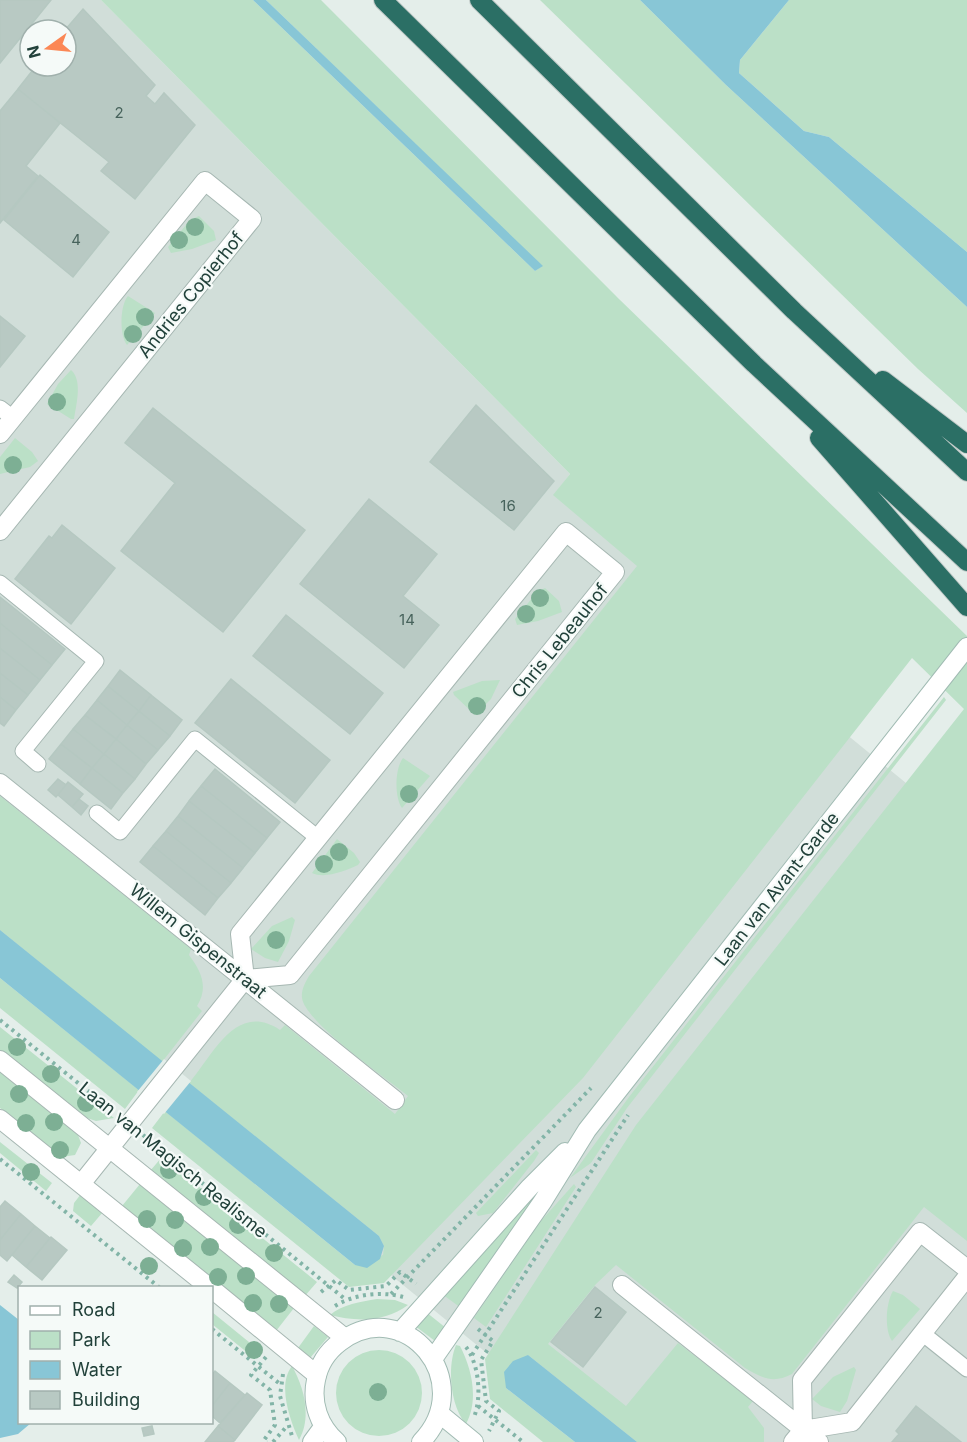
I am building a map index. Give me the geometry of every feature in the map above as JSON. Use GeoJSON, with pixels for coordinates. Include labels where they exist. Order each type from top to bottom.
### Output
{"type":"FeatureCollection","features":[{"type":"Feature","properties":{"kind":"highway"},"geometry":{"type":"LineString","coordinates":[[383,0],[754,364],[967,562]]}},
{"type":"Feature","properties":{"kind":"highway"},"geometry":{"type":"LineString","coordinates":[[479,0],[794,311],[967,472]]}},
{"type":"Feature","properties":{"kind":"highway"},"geometry":{"type":"LineString","coordinates":[[794,311],[967,444]]}},
{"type":"Feature","properties":{"kind":"highway"},"geometry":{"type":"LineString","coordinates":[[754,364],[967,607]]}},
{"type":"Feature","properties":{"kind":"street","name":"Andries Copierhof"},"geometry":{"type":"LineString","coordinates":[[0,434],[6,413],[205,181],[252,219],[0,531]]}},
{"type":"Feature","properties":{"kind":"street","name":"Chris Lebeauhof"},"geometry":{"type":"LineString","coordinates":[[566,532],[615,572],[290,975],[245,979],[240,934],[566,532]]}},
{"type":"Feature","properties":{"kind":"street","name":"Laan van Avant-Garde"},"geometry":{"type":"LineString","coordinates":[[433,1359],[543,1201],[587,1130],[967,647]]}},
{"type":"Feature","properties":{"kind":"street","name":"Willem Gispenstraat"},"geometry":{"type":"LineString","coordinates":[[0,783],[395,1101]]}},
{"type":"Feature","properties":{"kind":"street"},"geometry":{"type":"LineString","coordinates":[[81,1184],[245,979]]}},
{"type":"Feature","properties":{"kind":"street","name":"Laan van Magisch Realisme"},"geometry":{"type":"LineString","coordinates":[[0,1060],[345,1338]]}},
{"type":"Feature","properties":{"kind":"street"},"geometry":{"type":"LineString","coordinates":[[0,1119],[208,1286]]}},
{"type":"Feature","properties":{"kind":"street","name":"Laan van Avant-Garde"},"geometry":{"type":"LineString","coordinates":[[400,1332],[522,1195],[587,1130]]}},
{"type":"Feature","properties":{"kind":"street"},"geometry":{"type":"LineString","coordinates":[[798,1436],[802,1380],[920,1232],[967,1269]]}},
{"type":"Feature","properties":{"kind":"street"},"geometry":{"type":"LineString","coordinates":[[798,1436],[852,1422],[967,1277]]}},
{"type":"Feature","properties":{"kind":"street"},"geometry":{"type":"LineString","coordinates":[[622,1285],[798,1436],[819,1442]]}},
{"type":"Feature","properties":{"kind":"street"},"geometry":{"type":"LineString","coordinates":[[213,1290],[317,1375]]}},
{"type":"Feature","properties":{"kind":"street"},"geometry":{"type":"LineString","coordinates":[[337,1442],[324,1426],[314,1396],[317,1375],[327,1354],[345,1338],[355,1333],[377,1329],[400,1332],[418,1342],[433,1359],[443,1391],[440,1414],[421,1442]]}},
{"type":"Feature","properties":{"kind":"street"},"geometry":{"type":"LineString","coordinates":[[440,1414],[474,1442]]}},
{"type":"Feature","properties":{"kind":"street"},"geometry":{"type":"LineString","coordinates":[[312,1442],[324,1426]]}},
{"type":"Feature","properties":{"kind":"lane"},"geometry":{"type":"LineString","coordinates":[[0,583],[96,661],[23,751],[38,764]]}},
{"type":"Feature","properties":{"kind":"lane"},"geometry":{"type":"LineString","coordinates":[[98,813],[120,832],[195,739],[318,838]]}},
{"type":"Feature","properties":{"kind":"lane"},"geometry":{"type":"LineString","coordinates":[[922,1333],[967,1369]]}},
{"type":"Feature","properties":{"kind":"path","name":"Laan van Magisch Realisme"},"geometry":{"type":"LineString","coordinates":[[0,1020],[134,1118],[345,1299]]}},
{"type":"Feature","properties":{"kind":"path"},"geometry":{"type":"LineString","coordinates":[[391,1294],[549,1132]]}},
{"type":"Feature","properties":{"kind":"path"},"geometry":{"type":"LineString","coordinates":[[0,1159],[159,1286]]}},
{"type":"Feature","properties":{"kind":"path"},"geometry":{"type":"LineString","coordinates":[[472,1355],[593,1169]]}},
{"type":"Feature","properties":{"kind":"path"},"geometry":{"type":"LineString","coordinates":[[213,1330],[281,1385],[287,1426],[295,1442]]}},
{"type":"Feature","properties":{"kind":"path"},"geometry":{"type":"LineString","coordinates":[[478,1406],[523,1442]]}},
{"type":"Feature","properties":{"kind":"path"},"geometry":{"type":"LineString","coordinates":[[273,1442],[287,1426]]}},
{"type":"Feature","properties":{"kind":"shaded area"},"geometry":{"type":"Polygon","coordinates":[[[0,0],[101,0],[570,474],[554,495],[906,783],[849,1121],[967,1218],[967,1442],[596,1442],[0,957],[0,0]]]}},
{"type":"Feature","properties":{"kind":"green space"},"geometry":{"type":"Polygon","coordinates":[[[101,0],[253,0],[535,271],[542,266],[266,0],[321,0],[619,299],[967,636],[967,1241],[924,1207],[792,1374],[779,1379],[762,1377],[745,1368],[616,1265],[596,1284],[548,1344],[626,1406],[678,1343],[753,1401],[748,1407],[764,1428],[764,1442],[637,1442],[528,1355],[506,1388],[575,1442],[543,1442],[490,1399],[485,1359],[636,1125],[964,709],[912,658],[583,1078],[384,1283],[349,1287],[152,1128],[165,1111],[355,1265],[383,1255],[384,1246],[379,1236],[189,1083],[217,1046],[238,1026],[251,1022],[264,1023],[280,1030],[285,1025],[395,1114],[408,1096],[331,1035],[317,1021],[302,998],[305,984],[309,976],[637,566],[553,495],[570,474],[101,0]]]}},
{"type":"Feature","properties":{"kind":"green space"},"geometry":{"type":"Polygon","coordinates":[[[540,0],[640,0],[726,85],[967,307],[967,413],[918,369],[540,0]]]}},
{"type":"Feature","properties":{"kind":"green space"},"geometry":{"type":"Polygon","coordinates":[[[789,0],[967,0],[967,252],[829,137],[804,131],[739,73],[740,60],[789,0]]]}},
{"type":"Feature","properties":{"kind":"green space"},"geometry":{"type":"Polygon","coordinates":[[[199,216],[214,231],[216,240],[192,249],[171,253],[168,247],[190,220],[199,216]]]}},
{"type":"Feature","properties":{"kind":"green space"},"geometry":{"type":"Polygon","coordinates":[[[128,296],[155,313],[127,345],[124,340],[122,320],[123,306],[128,296]]]}},
{"type":"Feature","properties":{"kind":"green space"},"geometry":{"type":"Polygon","coordinates":[[[71,370],[75,374],[78,386],[74,419],[47,404],[58,384],[71,370]]]}},
{"type":"Feature","properties":{"kind":"green space"},"geometry":{"type":"Polygon","coordinates":[[[15,438],[32,452],[38,461],[30,467],[0,474],[0,457],[15,438]]]}},
{"type":"Feature","properties":{"kind":"green space"},"geometry":{"type":"Polygon","coordinates":[[[545,588],[559,601],[562,612],[538,621],[517,625],[515,619],[537,592],[545,588]]]}},
{"type":"Feature","properties":{"kind":"green space"},"geometry":{"type":"Polygon","coordinates":[[[500,680],[491,699],[475,715],[453,692],[482,681],[500,680]]]}},
{"type":"Feature","properties":{"kind":"green space"},"geometry":{"type":"Polygon","coordinates":[[[944,697],[946,700],[627,1108],[591,1163],[570,1178],[629,1097],[944,697]]]}},
{"type":"Feature","properties":{"kind":"green space"},"geometry":{"type":"Polygon","coordinates":[[[403,758],[430,776],[402,808],[396,783],[398,768],[403,758]]]}},
{"type":"Feature","properties":{"kind":"green space"},"geometry":{"type":"Polygon","coordinates":[[[0,796],[191,949],[189,955],[202,979],[201,999],[197,1006],[202,1011],[162,1062],[0,930],[0,796]]]}},
{"type":"Feature","properties":{"kind":"green space"},"geometry":{"type":"Polygon","coordinates":[[[337,839],[354,853],[360,862],[358,865],[329,875],[312,873],[337,839]]]}},
{"type":"Feature","properties":{"kind":"green space"},"geometry":{"type":"Polygon","coordinates":[[[292,917],[295,920],[289,941],[278,962],[265,958],[251,949],[272,926],[292,917]]]}},
{"type":"Feature","properties":{"kind":"green space"},"geometry":{"type":"Polygon","coordinates":[[[0,978],[139,1090],[125,1109],[0,1008],[0,978]]]}},
{"type":"Feature","properties":{"kind":"green space"},"geometry":{"type":"Polygon","coordinates":[[[0,1027],[114,1118],[96,1121],[81,1116],[0,1050],[0,1027]]]}},
{"type":"Feature","properties":{"kind":"green space"},"geometry":{"type":"Polygon","coordinates":[[[0,1072],[78,1135],[81,1143],[75,1155],[61,1157],[0,1108],[0,1072]]]}},
{"type":"Feature","properties":{"kind":"green space"},"geometry":{"type":"Polygon","coordinates":[[[0,1142],[52,1183],[46,1191],[0,1153],[0,1142]]]}},
{"type":"Feature","properties":{"kind":"green space"},"geometry":{"type":"Polygon","coordinates":[[[536,1150],[539,1153],[534,1161],[493,1213],[478,1216],[476,1213],[536,1150]]]}},
{"type":"Feature","properties":{"kind":"green space"},"geometry":{"type":"Polygon","coordinates":[[[162,1157],[317,1282],[304,1297],[150,1171],[162,1157]]]}},
{"type":"Feature","properties":{"kind":"green space"},"geometry":{"type":"Polygon","coordinates":[[[140,1184],[294,1308],[276,1331],[122,1206],[140,1184]]]}},
{"type":"Feature","properties":{"kind":"green space"},"geometry":{"type":"Polygon","coordinates":[[[574,1184],[576,1187],[486,1327],[474,1318],[540,1222],[574,1184]]]}},
{"type":"Feature","properties":{"kind":"green space"},"geometry":{"type":"Polygon","coordinates":[[[536,1193],[537,1196],[461,1308],[442,1294],[536,1193]]]}},
{"type":"Feature","properties":{"kind":"green space"},"geometry":{"type":"Polygon","coordinates":[[[81,1194],[103,1212],[91,1226],[73,1211],[74,1203],[81,1194]]]}},
{"type":"Feature","properties":{"kind":"green space"},"geometry":{"type":"Polygon","coordinates":[[[893,1291],[903,1295],[920,1309],[892,1341],[889,1336],[887,1316],[893,1291]]]}},
{"type":"Feature","properties":{"kind":"green space"},"geometry":{"type":"Polygon","coordinates":[[[377,1299],[395,1300],[408,1305],[390,1315],[370,1319],[350,1319],[330,1315],[346,1306],[377,1299]]]}},
{"type":"Feature","properties":{"kind":"green space"},"geometry":{"type":"Polygon","coordinates":[[[426,1312],[446,1328],[435,1341],[415,1326],[426,1312]]]}},
{"type":"Feature","properties":{"kind":"green space"},"geometry":{"type":"Polygon","coordinates":[[[213,1313],[260,1351],[254,1358],[213,1325],[213,1313]]]}},
{"type":"Feature","properties":{"kind":"green space"},"geometry":{"type":"Polygon","coordinates":[[[314,1326],[328,1337],[310,1358],[298,1348],[314,1326]]]}},
{"type":"Feature","properties":{"kind":"green space"},"geometry":{"type":"Polygon","coordinates":[[[456,1345],[460,1346],[471,1374],[472,1405],[466,1424],[453,1397],[451,1375],[456,1345]]]}},
{"type":"Feature","properties":{"kind":"green space"},"geometry":{"type":"Polygon","coordinates":[[[379,1350],[396,1353],[410,1362],[419,1376],[422,1393],[419,1410],[410,1424],[396,1433],[379,1436],[362,1433],[348,1424],[339,1410],[336,1393],[339,1376],[348,1362],[362,1353],[379,1350]]]}},
{"type":"Feature","properties":{"kind":"green space"},"geometry":{"type":"Polygon","coordinates":[[[292,1366],[300,1383],[306,1412],[299,1440],[289,1413],[285,1392],[292,1366]]]}},
{"type":"Feature","properties":{"kind":"green space"},"geometry":{"type":"Polygon","coordinates":[[[854,1367],[856,1370],[847,1401],[840,1412],[821,1406],[812,1399],[833,1377],[854,1367]]]}},
{"type":"Feature","properties":{"kind":"water"},"geometry":{"type":"Polygon","coordinates":[[[253,0],[266,0],[543,266],[535,271],[253,0]]]}},
{"type":"Feature","properties":{"kind":"water"},"geometry":{"type":"Polygon","coordinates":[[[640,0],[789,0],[740,60],[739,73],[804,131],[829,137],[967,252],[967,307],[726,85],[640,0]]]}},
{"type":"Feature","properties":{"kind":"water"},"geometry":{"type":"Polygon","coordinates":[[[0,930],[379,1236],[384,1246],[380,1259],[367,1268],[355,1265],[0,978],[0,930]]]}},
{"type":"Feature","properties":{"kind":"water"},"geometry":{"type":"Polygon","coordinates":[[[0,1305],[18,1319],[18,1424],[30,1424],[18,1434],[0,1438],[0,1305]]]}},
{"type":"Feature","properties":{"kind":"water"},"geometry":{"type":"Polygon","coordinates":[[[528,1355],[637,1442],[575,1442],[506,1388],[504,1372],[513,1361],[528,1355]]]}},
{"type":"Feature","properties":{"kind":"pier"},"geometry":{"type":"Polygon","coordinates":[[[164,1059],[191,1081],[164,1114],[137,1092],[164,1059]]]}},
{"type":"Feature","properties":{"kind":"building"},"geometry":{"type":"Polygon","coordinates":[[[0,0],[51,0],[36,18],[18,18],[18,41],[0,63],[0,0]]]}},
{"type":"Feature","properties":{"kind":"building"},"geometry":{"type":"Polygon","coordinates":[[[83,9],[155,85],[146,96],[155,104],[164,93],[195,125],[135,199],[101,171],[109,162],[18,89],[27,78],[78,78],[78,18],[75,18],[83,9]]]}},
{"type":"Feature","properties":{"kind":"building"},"geometry":{"type":"Polygon","coordinates":[[[18,89],[60,123],[26,166],[38,176],[0,223],[0,111],[18,89]]]}},
{"type":"Feature","properties":{"kind":"building"},"geometry":{"type":"Polygon","coordinates":[[[40,175],[109,232],[73,277],[4,220],[40,175]]]}},
{"type":"Feature","properties":{"kind":"building"},"geometry":{"type":"Polygon","coordinates":[[[0,316],[25,336],[0,367],[0,316]]]}},
{"type":"Feature","properties":{"kind":"building"},"geometry":{"type":"Polygon","coordinates":[[[476,405],[554,481],[514,530],[430,462],[476,405]]]}},
{"type":"Feature","properties":{"kind":"building"},"geometry":{"type":"Polygon","coordinates":[[[153,408],[305,530],[223,632],[121,551],[175,483],[125,443],[153,408]]]}},
{"type":"Feature","properties":{"kind":"building"},"geometry":{"type":"Polygon","coordinates":[[[369,499],[437,554],[403,596],[439,625],[404,668],[300,584],[369,499]]]}},
{"type":"Feature","properties":{"kind":"building"},"geometry":{"type":"Polygon","coordinates":[[[62,525],[115,568],[71,624],[15,579],[49,536],[52,538],[62,525]]]}},
{"type":"Feature","properties":{"kind":"building"},"geometry":{"type":"Polygon","coordinates":[[[0,597],[65,649],[52,665],[0,623],[0,597]]]}},
{"type":"Feature","properties":{"kind":"building"},"geometry":{"type":"Polygon","coordinates":[[[286,615],[383,693],[350,734],[253,656],[286,615]]]}},
{"type":"Feature","properties":{"kind":"building"},"geometry":{"type":"Polygon","coordinates":[[[0,623],[52,665],[40,680],[0,648],[0,623]]]}},
{"type":"Feature","properties":{"kind":"building"},"geometry":{"type":"Polygon","coordinates":[[[0,648],[40,680],[28,695],[0,673],[0,648]]]}},
{"type":"Feature","properties":{"kind":"building"},"geometry":{"type":"Polygon","coordinates":[[[120,670],[151,695],[139,711],[108,686],[120,670]]]}},
{"type":"Feature","properties":{"kind":"building"},"geometry":{"type":"Polygon","coordinates":[[[0,673],[28,695],[16,710],[0,697],[0,673]]]}},
{"type":"Feature","properties":{"kind":"building"},"geometry":{"type":"Polygon","coordinates":[[[231,679],[330,760],[295,803],[195,723],[231,679]]]}},
{"type":"Feature","properties":{"kind":"building"},"geometry":{"type":"Polygon","coordinates":[[[108,686],[139,711],[127,725],[97,700],[108,686]]]}},
{"type":"Feature","properties":{"kind":"building"},"geometry":{"type":"Polygon","coordinates":[[[151,695],[182,720],[170,736],[139,711],[151,695]]]}},
{"type":"Feature","properties":{"kind":"building"},"geometry":{"type":"Polygon","coordinates":[[[0,697],[16,710],[4,726],[0,723],[0,697]]]}},
{"type":"Feature","properties":{"kind":"building"},"geometry":{"type":"Polygon","coordinates":[[[97,700],[127,725],[116,739],[85,715],[97,700]]]}},
{"type":"Feature","properties":{"kind":"building"},"geometry":{"type":"Polygon","coordinates":[[[139,711],[170,736],[158,750],[127,725],[139,711]]]}},
{"type":"Feature","properties":{"kind":"building"},"geometry":{"type":"Polygon","coordinates":[[[85,715],[116,739],[104,754],[73,729],[85,715]]]}},
{"type":"Feature","properties":{"kind":"building"},"geometry":{"type":"Polygon","coordinates":[[[127,725],[158,750],[146,764],[116,739],[127,725]]]}},
{"type":"Feature","properties":{"kind":"building"},"geometry":{"type":"Polygon","coordinates":[[[73,729],[104,754],[92,768],[61,744],[73,729]]]}},
{"type":"Feature","properties":{"kind":"building"},"geometry":{"type":"Polygon","coordinates":[[[116,739],[146,764],[135,779],[104,754],[116,739]]]}},
{"type":"Feature","properties":{"kind":"building"},"geometry":{"type":"Polygon","coordinates":[[[61,744],[92,768],[80,784],[49,759],[61,744]]]}},
{"type":"Feature","properties":{"kind":"building"},"geometry":{"type":"Polygon","coordinates":[[[104,754],[135,779],[123,793],[92,768],[104,754]]]}},
{"type":"Feature","properties":{"kind":"building"},"geometry":{"type":"Polygon","coordinates":[[[92,768],[123,793],[111,809],[80,784],[92,768]]]}},
{"type":"Feature","properties":{"kind":"building"},"geometry":{"type":"Polygon","coordinates":[[[215,769],[280,822],[267,838],[201,786],[215,769]]]}},
{"type":"Feature","properties":{"kind":"building"},"geometry":{"type":"Polygon","coordinates":[[[58,779],[66,785],[56,797],[48,790],[58,779]]]}},
{"type":"Feature","properties":{"kind":"building"},"geometry":{"type":"Polygon","coordinates":[[[68,782],[83,794],[72,807],[58,795],[68,782]]]}},
{"type":"Feature","properties":{"kind":"building"},"geometry":{"type":"Polygon","coordinates":[[[201,786],[267,838],[255,853],[189,801],[201,786]]]}},
{"type":"Feature","properties":{"kind":"building"},"geometry":{"type":"Polygon","coordinates":[[[79,799],[88,806],[81,815],[72,807],[79,799]]]}},
{"type":"Feature","properties":{"kind":"building"},"geometry":{"type":"Polygon","coordinates":[[[189,801],[255,853],[243,868],[178,816],[189,801]]]}},
{"type":"Feature","properties":{"kind":"building"},"geometry":{"type":"Polygon","coordinates":[[[178,816],[243,868],[231,883],[166,831],[178,816]]]}},
{"type":"Feature","properties":{"kind":"building"},"geometry":{"type":"Polygon","coordinates":[[[166,831],[231,883],[218,898],[153,846],[166,831]]]}},
{"type":"Feature","properties":{"kind":"building"},"geometry":{"type":"Polygon","coordinates":[[[153,846],[218,898],[205,915],[140,862],[153,846]]]}},
{"type":"Feature","properties":{"kind":"building"},"geometry":{"type":"Polygon","coordinates":[[[5,1201],[21,1214],[0,1240],[0,1207],[5,1201]]]}},
{"type":"Feature","properties":{"kind":"building"},"geometry":{"type":"Polygon","coordinates":[[[21,1214],[35,1226],[7,1261],[0,1255],[0,1240],[21,1214]]]}},
{"type":"Feature","properties":{"kind":"building"},"geometry":{"type":"Polygon","coordinates":[[[35,1226],[50,1238],[26,1267],[12,1255],[35,1226]]]}},
{"type":"Feature","properties":{"kind":"building"},"geometry":{"type":"Polygon","coordinates":[[[51,1237],[67,1250],[42,1280],[26,1267],[51,1237]]]}},
{"type":"Feature","properties":{"kind":"building"},"geometry":{"type":"Polygon","coordinates":[[[14,1275],[22,1282],[17,1288],[8,1282],[14,1275]]]}},
{"type":"Feature","properties":{"kind":"building"},"geometry":{"type":"Polygon","coordinates":[[[595,1287],[626,1312],[583,1367],[551,1342],[595,1287]]]}},
{"type":"Feature","properties":{"kind":"building"},"geometry":{"type":"Polygon","coordinates":[[[215,1371],[230,1383],[213,1405],[213,1374],[215,1371]]]}},
{"type":"Feature","properties":{"kind":"building"},"geometry":{"type":"Polygon","coordinates":[[[230,1383],[245,1395],[220,1423],[213,1417],[213,1405],[230,1383]]]}},
{"type":"Feature","properties":{"kind":"building"},"geometry":{"type":"Polygon","coordinates":[[[247,1393],[262,1405],[235,1440],[218,1426],[247,1393]]]}},
{"type":"Feature","properties":{"kind":"building"},"geometry":{"type":"Polygon","coordinates":[[[916,1406],[961,1442],[892,1442],[899,1434],[896,1431],[916,1406]]]}},
{"type":"Feature","properties":{"kind":"building"},"geometry":{"type":"Polygon","coordinates":[[[152,1426],[154,1434],[144,1436],[142,1428],[152,1426]]]}},
{"type":"Feature","properties":{"kind":"building"},"geometry":{"type":"Polygon","coordinates":[[[218,1426],[235,1440],[233,1442],[205,1442],[218,1426]]]}}]}
